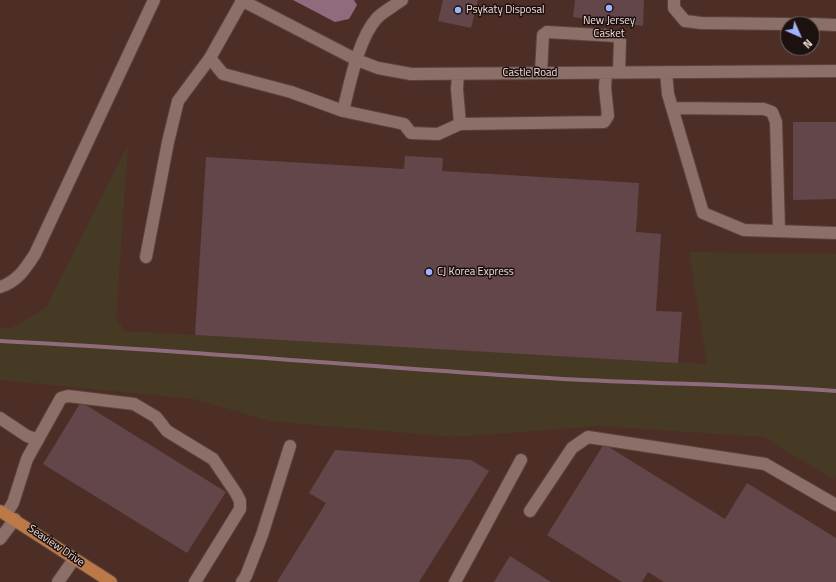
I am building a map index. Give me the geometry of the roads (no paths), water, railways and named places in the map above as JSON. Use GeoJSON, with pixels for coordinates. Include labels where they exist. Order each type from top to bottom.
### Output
{"type":"FeatureCollection","features":[{"type":"Feature","properties":{"kind":"main road","name":"Seaview Drive"},"geometry":{"type":"LineString","coordinates":[[7,514],[111,582]]}},
{"type":"Feature","properties":{"kind":"street"},"geometry":{"type":"LineString","coordinates":[[0,287],[16,279],[35,254],[154,0]]}},
{"type":"Feature","properties":{"kind":"street"},"geometry":{"type":"LineString","coordinates":[[146,257],[168,142],[178,101],[210,58],[241,0]]}},
{"type":"Feature","properties":{"kind":"street","name":"Castle Road"},"geometry":{"type":"LineString","coordinates":[[241,0],[357,60],[378,68],[411,74],[836,71]]}},
{"type":"Feature","properties":{"kind":"street"},"geometry":{"type":"LineString","coordinates":[[343,111],[357,60],[367,33],[377,18],[402,0]]}},
{"type":"Feature","properties":{"kind":"street"},"geometry":{"type":"LineString","coordinates":[[674,0],[674,8],[685,21],[701,23],[780,24]]}},
{"type":"Feature","properties":{"kind":"street"},"geometry":{"type":"LineString","coordinates":[[820,24],[836,25]]}},
{"type":"Feature","properties":{"kind":"street"},"geometry":{"type":"LineString","coordinates":[[541,73],[543,35],[548,32],[616,36],[620,41],[619,72]]}},
{"type":"Feature","properties":{"kind":"street"},"geometry":{"type":"LineString","coordinates":[[210,58],[223,74],[291,92],[343,111],[404,124],[411,133],[438,134],[460,124],[604,122],[608,116],[605,88],[606,73]]}},
{"type":"Feature","properties":{"kind":"street"},"geometry":{"type":"LineString","coordinates":[[666,72],[668,94],[703,213],[744,230],[836,233]]}},
{"type":"Feature","properties":{"kind":"street"},"geometry":{"type":"LineString","coordinates":[[458,74],[457,89],[460,124]]}},
{"type":"Feature","properties":{"kind":"street"},"geometry":{"type":"LineString","coordinates":[[672,108],[764,109],[772,112],[776,122],[779,231]]}},
{"type":"Feature","properties":{"kind":"street"},"geometry":{"type":"LineString","coordinates":[[0,539],[7,514],[14,503],[27,459],[61,398],[68,396],[134,404],[156,417],[167,430],[213,459],[240,501],[240,510],[194,582]]}},
{"type":"Feature","properties":{"kind":"street"},"geometry":{"type":"LineString","coordinates":[[0,418],[27,436],[38,440]]}},
{"type":"Feature","properties":{"kind":"street"},"geometry":{"type":"LineString","coordinates":[[530,511],[572,448],[588,437],[765,464],[836,505]]}},
{"type":"Feature","properties":{"kind":"street"},"geometry":{"type":"LineString","coordinates":[[242,582],[246,576],[262,535],[290,446]]}},
{"type":"Feature","properties":{"kind":"street"},"geometry":{"type":"LineString","coordinates":[[455,582],[521,460]]}},
{"type":"Feature","properties":{"kind":"street"},"geometry":{"type":"LineString","coordinates":[[58,582],[74,559]]}},
{"type":"Feature","properties":{"kind":"waterway"},"geometry":{"type":"LineString","coordinates":[[0,341],[141,349],[563,379],[836,391]]}},
{"type":"Feature","properties":{"kind":"place","name":"New Jersey Casket"},"geometry":{"type":"Point","coordinates":[609,8]}},
{"type":"Feature","properties":{"kind":"place","name":"Psykaty Disposal"},"geometry":{"type":"Point","coordinates":[458,10]}},
{"type":"Feature","properties":{"kind":"place","name":"CJ Korea Express"},"geometry":{"type":"Point","coordinates":[429,272]}}]}
